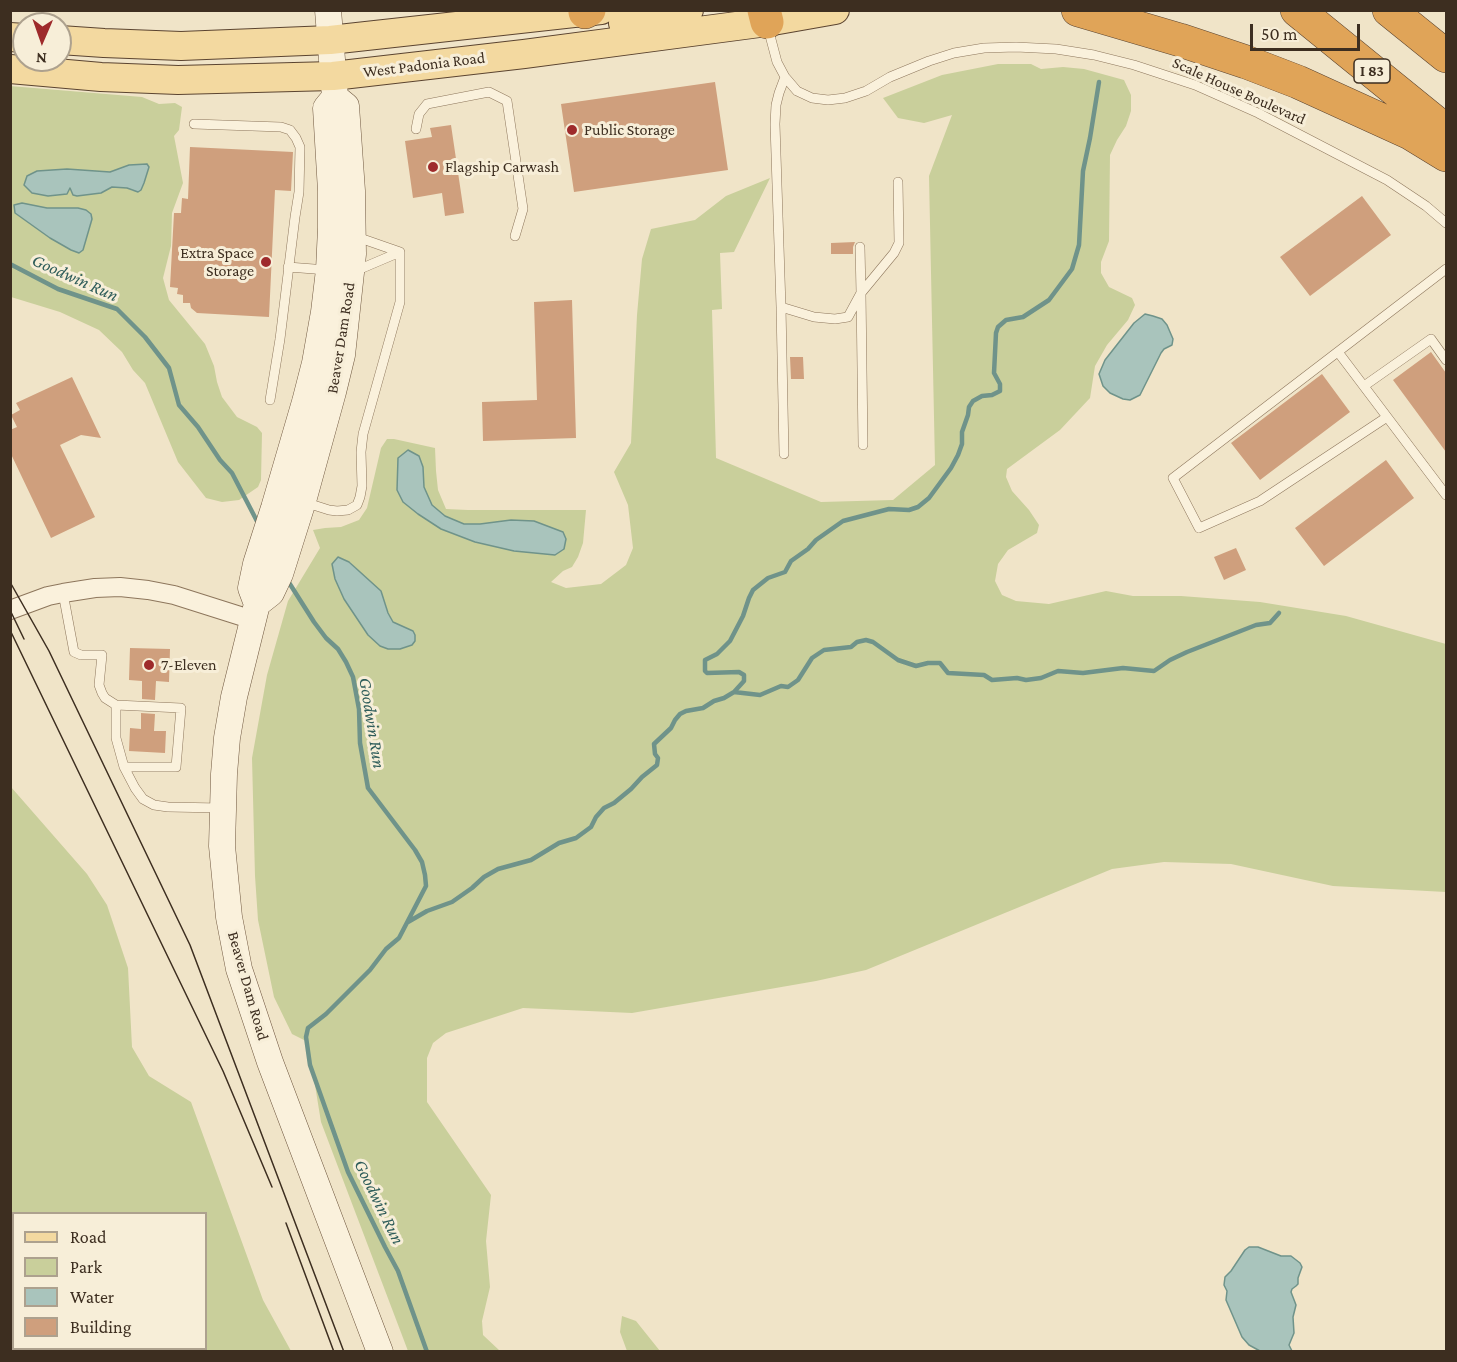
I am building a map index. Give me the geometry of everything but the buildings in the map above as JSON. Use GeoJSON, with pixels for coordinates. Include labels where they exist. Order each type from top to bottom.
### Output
{"type":"FeatureCollection","features":[{"type":"Feature","properties":{"kind":"highway"},"geometry":{"type":"LineString","coordinates":[[1078,10],[1180,40],[1298,81],[1410,133],[1446,156]]}},
{"type":"Feature","properties":{"kind":"highway","name":"I 83"},"geometry":{"type":"LineString","coordinates":[[1297,10],[1446,131]]}},
{"type":"Feature","properties":{"kind":"highway"},"geometry":{"type":"LineString","coordinates":[[1389,10],[1446,56]]}},
{"type":"Feature","properties":{"kind":"highway"},"geometry":{"type":"LineString","coordinates":[[1414,10],[1446,36]]}},
{"type":"Feature","properties":{"kind":"main road","name":"Beaver Dam Road"},"geometry":{"type":"LineString","coordinates":[[260,606],[251,588],[256,564],[287,499],[324,312],[353,236],[352,190],[345,106],[334,86],[328,10]]}},
{"type":"Feature","properties":{"kind":"main road"},"geometry":{"type":"LineString","coordinates":[[334,86],[366,52],[633,21],[689,10]]}},
{"type":"Feature","properties":{"kind":"main road","name":"West Padonia Road"},"geometry":{"type":"LineString","coordinates":[[10,69],[101,77],[334,86],[765,16],[836,10]]}},
{"type":"Feature","properties":{"kind":"main road","name":"West Padonia Road"},"geometry":{"type":"LineString","coordinates":[[72,41],[181,46],[330,40],[592,11]]}},
{"type":"Feature","properties":{"kind":"main road","name":"Beaver Dam Road"},"geometry":{"type":"LineString","coordinates":[[334,86],[326,108],[332,228],[340,272]]}},
{"type":"Feature","properties":{"kind":"main road","name":"Beaver Dam Road"},"geometry":{"type":"LineString","coordinates":[[287,499],[291,540],[280,574],[260,606],[230,717],[222,808],[225,890],[239,969],[270,1062],[380,1352]]}},
{"type":"Feature","properties":{"kind":"street"},"geometry":{"type":"LineString","coordinates":[[10,610],[63,592],[120,587],[148,590],[194,601],[260,606]]}},
{"type":"Feature","properties":{"kind":"lane"},"geometry":{"type":"LineString","coordinates":[[765,16],[777,62],[785,78],[776,105],[775,123],[784,454]]}},
{"type":"Feature","properties":{"kind":"lane","name":"Scale House Boulevard"},"geometry":{"type":"LineString","coordinates":[[785,78],[797,91],[813,98],[828,100],[845,98],[866,91],[900,73],[954,53],[984,48],[1016,47],[1056,49],[1094,55],[1134,64],[1195,86],[1258,113],[1387,180],[1426,206],[1446,223]]}},
{"type":"Feature","properties":{"kind":"lane"},"geometry":{"type":"LineString","coordinates":[[416,129],[419,114],[427,104],[489,92],[507,101],[523,209],[515,236]]}},
{"type":"Feature","properties":{"kind":"lane"},"geometry":{"type":"LineString","coordinates":[[194,124],[281,126],[290,130],[300,147],[299,192],[270,400]]}},
{"type":"Feature","properties":{"kind":"lane"},"geometry":{"type":"LineString","coordinates":[[781,307],[814,317],[835,319],[848,317],[861,293],[894,253],[899,243],[898,182]]}},
{"type":"Feature","properties":{"kind":"lane"},"geometry":{"type":"LineString","coordinates":[[353,236],[400,252]]}},
{"type":"Feature","properties":{"kind":"lane"},"geometry":{"type":"LineString","coordinates":[[860,247],[863,445]]}},
{"type":"Feature","properties":{"kind":"lane"},"geometry":{"type":"LineString","coordinates":[[288,267],[340,272],[400,252]]}},
{"type":"Feature","properties":{"kind":"lane"},"geometry":{"type":"LineString","coordinates":[[287,499],[337,511],[348,510],[357,505],[362,486],[363,434],[400,302],[400,252]]}},
{"type":"Feature","properties":{"kind":"lane"},"geometry":{"type":"LineString","coordinates":[[1387,417],[1260,501],[1198,528],[1173,478],[1446,269]]}},
{"type":"Feature","properties":{"kind":"lane"},"geometry":{"type":"LineString","coordinates":[[1364,386],[1431,339],[1446,360]]}},
{"type":"Feature","properties":{"kind":"lane"},"geometry":{"type":"LineString","coordinates":[[1338,352],[1446,495]]}},
{"type":"Feature","properties":{"kind":"lane"},"geometry":{"type":"LineString","coordinates":[[63,592],[74,652],[81,656],[102,655],[99,685],[105,699],[116,705],[181,708],[176,767],[124,766]]}},
{"type":"Feature","properties":{"kind":"lane"},"geometry":{"type":"LineString","coordinates":[[116,705],[116,738],[124,766],[135,788],[144,799],[154,805],[168,807],[222,808]]}},
{"type":"Feature","properties":{"kind":"green space"},"geometry":{"type":"Polygon","coordinates":[[[998,64],[1031,64],[1041,69],[1063,67],[1084,69],[1124,80],[1131,95],[1131,111],[1126,126],[1110,155],[1109,241],[1101,262],[1101,273],[1109,287],[1132,298],[1135,305],[1128,320],[1107,345],[1095,366],[1090,398],[1060,430],[1007,469],[1006,477],[1012,491],[1039,525],[1037,533],[1008,550],[998,564],[995,581],[1002,595],[1016,601],[1049,604],[1106,591],[1133,596],[1181,596],[1260,602],[1346,616],[1446,644],[1446,892],[1333,886],[1231,864],[1164,862],[1112,869],[866,970],[632,1013],[523,1008],[446,1033],[433,1043],[427,1058],[427,1102],[491,1195],[486,1241],[490,1287],[482,1321],[483,1335],[500,1351],[408,1351],[321,1122],[308,1042],[292,1034],[274,997],[258,920],[252,758],[267,675],[288,601],[320,548],[313,530],[341,527],[359,520],[367,508],[381,448],[387,439],[394,439],[435,448],[438,490],[446,509],[586,510],[583,543],[578,557],[572,567],[563,571],[551,582],[566,588],[601,584],[626,565],[633,548],[628,505],[614,472],[631,443],[642,259],[651,229],[695,220],[726,196],[770,178],[734,252],[720,253],[722,309],[712,310],[716,458],[821,502],[893,500],[935,465],[929,176],[952,115],[924,123],[898,118],[883,98],[942,75],[998,64]],[[350,562],[344,599],[355,614],[415,635],[413,631],[393,622],[385,603],[350,562]]]}},
{"type":"Feature","properties":{"kind":"green space"},"geometry":{"type":"Polygon","coordinates":[[[10,86],[142,97],[159,104],[175,103],[182,107],[179,130],[174,136],[183,183],[172,213],[171,246],[163,278],[169,300],[205,344],[214,366],[222,397],[237,417],[257,427],[262,433],[261,480],[258,487],[239,500],[222,502],[206,498],[178,462],[145,383],[133,370],[122,352],[99,330],[60,312],[11,297],[10,86]],[[147,164],[130,165],[110,172],[67,169],[70,188],[101,193],[112,187],[127,188],[133,191],[147,164]],[[22,203],[15,213],[71,250],[83,250],[92,219],[78,208],[47,208],[22,203]]]}},
{"type":"Feature","properties":{"kind":"green space"},"geometry":{"type":"Polygon","coordinates":[[[11,787],[87,874],[107,905],[128,968],[132,1047],[149,1076],[191,1102],[263,1300],[291,1351],[11,1351],[11,787]]]}},
{"type":"Feature","properties":{"kind":"green space"},"geometry":{"type":"Polygon","coordinates":[[[622,1316],[636,1321],[660,1351],[627,1351],[620,1332],[622,1316]]]}},
{"type":"Feature","properties":{"kind":"water"},"geometry":{"type":"Polygon","coordinates":[[[147,164],[149,167],[144,183],[138,192],[127,188],[112,187],[101,193],[77,196],[73,195],[70,188],[67,194],[48,196],[32,193],[24,185],[27,176],[37,171],[67,169],[110,172],[129,165],[147,164]]]}},
{"type":"Feature","properties":{"kind":"water"},"geometry":{"type":"Polygon","coordinates":[[[22,203],[47,208],[86,210],[91,214],[92,219],[83,250],[79,253],[71,250],[15,213],[14,205],[22,203]]]}},
{"type":"Feature","properties":{"kind":"water"},"geometry":{"type":"Polygon","coordinates":[[[1145,314],[1162,319],[1173,339],[1172,345],[1161,353],[1140,395],[1130,400],[1123,399],[1110,393],[1103,386],[1099,374],[1105,360],[1134,323],[1145,314]]]}},
{"type":"Feature","properties":{"kind":"water"},"geometry":{"type":"Polygon","coordinates":[[[408,450],[419,456],[423,467],[424,487],[432,505],[445,516],[464,524],[511,520],[534,521],[563,532],[566,539],[564,549],[555,555],[514,551],[475,542],[441,529],[403,502],[397,490],[398,458],[408,450]]]}},
{"type":"Feature","properties":{"kind":"water"},"geometry":{"type":"Polygon","coordinates":[[[338,557],[349,562],[381,591],[393,622],[413,631],[415,641],[412,645],[400,649],[388,649],[380,646],[368,635],[344,599],[335,579],[332,564],[338,557]]]}},
{"type":"Feature","properties":{"kind":"water"},"geometry":{"type":"Polygon","coordinates":[[[1249,1247],[1258,1247],[1281,1256],[1291,1256],[1302,1267],[1298,1284],[1291,1292],[1296,1305],[1293,1317],[1294,1333],[1289,1345],[1292,1351],[1260,1351],[1249,1345],[1242,1337],[1226,1300],[1225,1277],[1249,1247]]]}},
{"type":"Feature","properties":{"kind":"waterway"},"geometry":{"type":"LineString","coordinates":[[408,922],[427,911],[452,902],[498,869],[531,860],[559,843],[576,838],[591,827],[604,808],[614,803],[657,765],[658,758],[654,744],[671,728],[680,714],[703,708],[724,698],[734,692],[744,681],[744,675],[739,672],[707,673],[705,660],[717,654],[730,641],[753,590],[768,578],[785,572],[791,561],[843,521],[889,509],[909,510],[918,507],[929,498],[958,455],[969,407],[973,401],[982,396],[1000,391],[1000,384],[994,373],[998,327],[1006,320],[1023,317],[1049,300],[1072,269],[1079,245],[1083,171],[1099,82]]}},
{"type":"Feature","properties":{"kind":"waterway","name":"Goodwin Run"},"geometry":{"type":"LineString","coordinates":[[10,264],[58,289],[117,309],[145,337],[169,368],[179,405],[232,473],[259,525]]}},
{"type":"Feature","properties":{"kind":"waterway","name":"Goodwin Run"},"geometry":{"type":"LineString","coordinates":[[288,581],[314,622],[338,649],[353,677],[359,709],[360,743],[368,788],[415,850],[422,862],[425,875],[426,886],[399,938],[326,1014],[308,1028],[306,1037],[310,1065],[348,1172],[398,1271],[427,1352]]}},
{"type":"Feature","properties":{"kind":"waterway"},"geometry":{"type":"LineString","coordinates":[[734,692],[760,695],[781,686],[788,687],[798,680],[812,658],[824,650],[851,647],[857,642],[866,640],[873,642],[898,660],[916,666],[940,663],[948,673],[984,675],[992,680],[1041,678],[1058,671],[1083,673],[1123,668],[1154,671],[1187,652],[1256,625],[1270,623],[1279,613]]}},
{"type":"Feature","properties":{"kind":"tram line"},"geometry":{"type":"LineString","coordinates":[[10,582],[49,651],[190,945],[344,1352]]}},
{"type":"Feature","properties":{"kind":"tram line"},"geometry":{"type":"LineString","coordinates":[[10,610],[24,639]]}},
{"type":"Feature","properties":{"kind":"tram line"},"geometry":{"type":"LineString","coordinates":[[10,630],[223,1071],[272,1187]]}},
{"type":"Feature","properties":{"kind":"tram line"},"geometry":{"type":"LineString","coordinates":[[286,1223],[334,1352]]}},
{"type":"Feature","properties":{"kind":"place","name":"Public Storage"},"geometry":{"type":"Point","coordinates":[572,130]}},
{"type":"Feature","properties":{"kind":"place","name":"Flagship Carwash"},"geometry":{"type":"Point","coordinates":[433,167]}},
{"type":"Feature","properties":{"kind":"place","name":"Extra Space Storage"},"geometry":{"type":"Point","coordinates":[266,262]}},
{"type":"Feature","properties":{"kind":"place","name":"7-Eleven"},"geometry":{"type":"Point","coordinates":[149,665]}}]}
